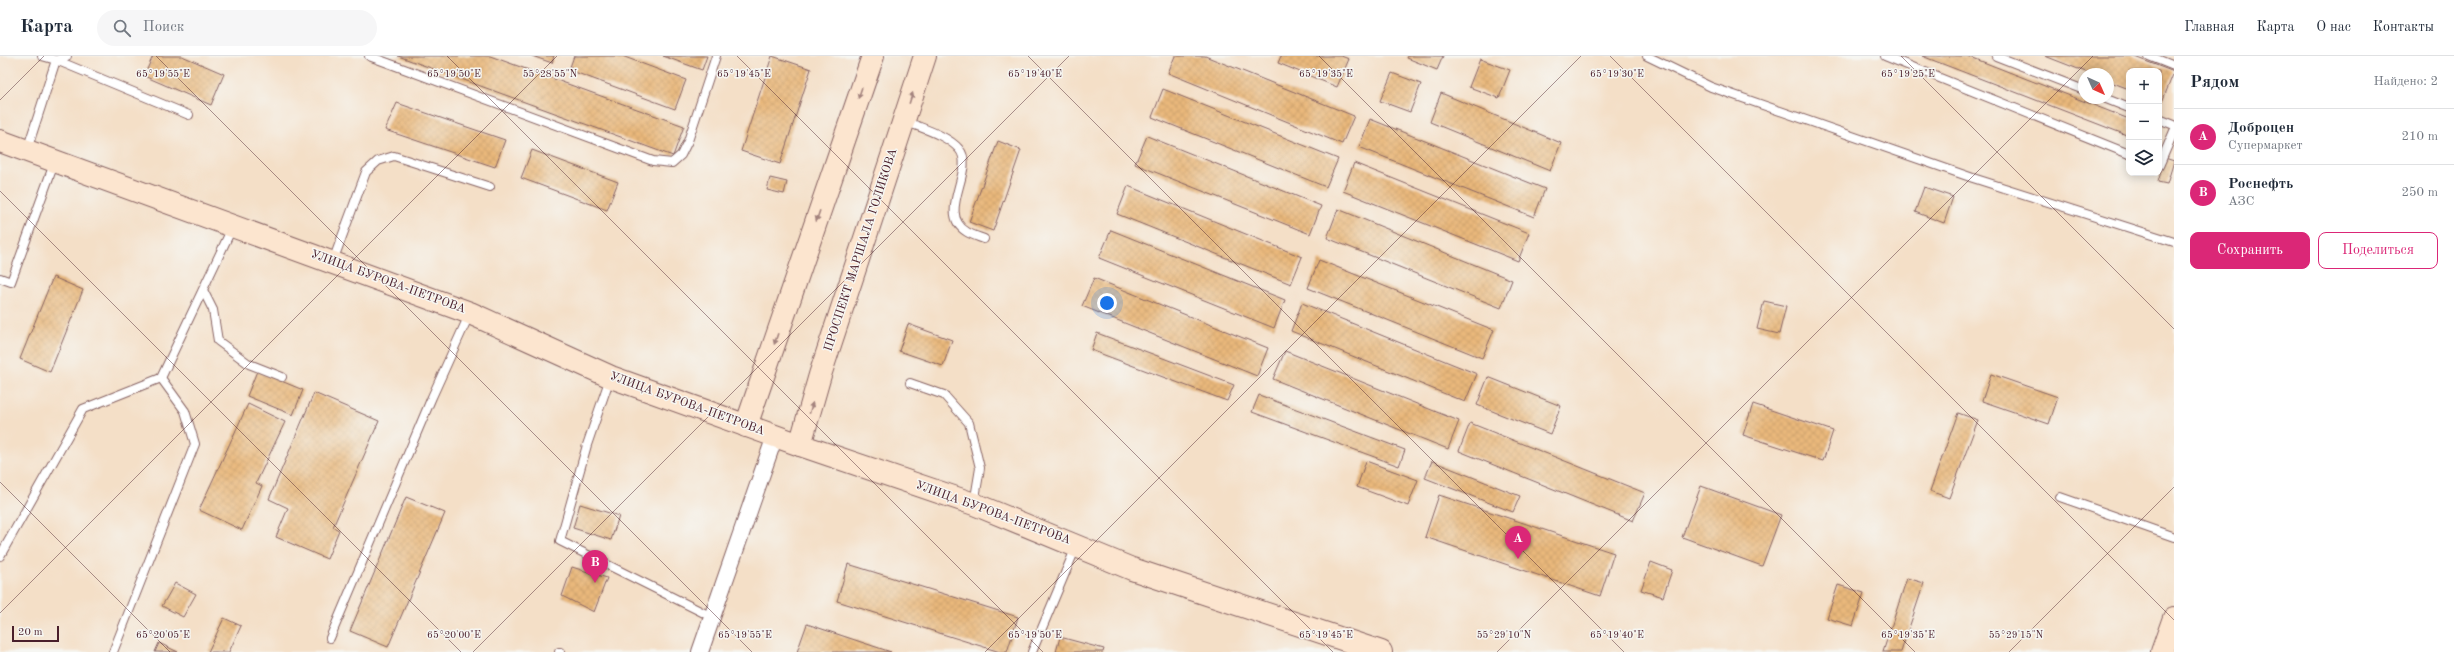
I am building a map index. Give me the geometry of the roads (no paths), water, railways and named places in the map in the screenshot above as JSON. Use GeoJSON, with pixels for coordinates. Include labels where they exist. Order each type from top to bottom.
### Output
{"type":"FeatureCollection","features":[{"type":"Feature","properties":{"kind":"main road"},"geometry":{"type":"LineString","coordinates":[[746,426],[873,56]]}},
{"type":"Feature","properties":{"kind":"main road","name":"ПРОСПЕКТ МАРШАЛА ГОЛИКОВА"},"geometry":{"type":"LineString","coordinates":[[800,445],[820,375],[925,56]]}},
{"type":"Feature","properties":{"kind":"main road","name":"УЛИЦА БУРОВА-ПЕТРОВА"},"geometry":{"type":"LineString","coordinates":[[0,141],[470,312],[610,377],[800,445],[974,504],[1077,545],[1132,569],[1381,652]]}},
{"type":"Feature","properties":{"kind":"main road"},"geometry":{"type":"LineString","coordinates":[[2162,652],[2174,618]]}},
{"type":"Feature","properties":{"kind":"street"},"geometry":{"type":"LineString","coordinates":[[700,652],[775,436]]}},
{"type":"Feature","properties":{"kind":"lane"},"geometry":{"type":"LineString","coordinates":[[42,56],[56,58],[190,115]]}},
{"type":"Feature","properties":{"kind":"lane"},"geometry":{"type":"LineString","coordinates":[[56,58],[67,56]]}},
{"type":"Feature","properties":{"kind":"lane"},"geometry":{"type":"LineString","coordinates":[[369,56],[653,161],[672,163],[681,155],[688,141],[716,56]]}},
{"type":"Feature","properties":{"kind":"lane"},"geometry":{"type":"LineString","coordinates":[[1647,56],[1711,87],[1973,178],[2174,242]]}},
{"type":"Feature","properties":{"kind":"lane"},"geometry":{"type":"LineString","coordinates":[[1885,56],[2126,153]]}},
{"type":"Feature","properties":{"kind":"lane"},"geometry":{"type":"LineString","coordinates":[[1996,56],[2078,88]]}},
{"type":"Feature","properties":{"kind":"lane"},"geometry":{"type":"LineString","coordinates":[[2149,56],[2174,66]]}},
{"type":"Feature","properties":{"kind":"lane"},"geometry":{"type":"LineString","coordinates":[[27,151],[56,58]]}},
{"type":"Feature","properties":{"kind":"lane"},"geometry":{"type":"LineString","coordinates":[[2114,102],[2126,107]]}},
{"type":"Feature","properties":{"kind":"lane"},"geometry":{"type":"LineString","coordinates":[[904,120],[940,137],[959,150],[965,162],[955,201],[956,217],[966,232],[984,239]]}},
{"type":"Feature","properties":{"kind":"lane"},"geometry":{"type":"LineString","coordinates":[[2162,121],[2174,125]]}},
{"type":"Feature","properties":{"kind":"lane"},"geometry":{"type":"LineString","coordinates":[[2162,159],[2174,131]]}},
{"type":"Feature","properties":{"kind":"lane"},"geometry":{"type":"LineString","coordinates":[[333,261],[366,172],[378,161],[394,156],[490,188]]}},
{"type":"Feature","properties":{"kind":"lane"},"geometry":{"type":"LineString","coordinates":[[0,278],[11,282],[55,160]]}},
{"type":"Feature","properties":{"kind":"lane"},"geometry":{"type":"LineString","coordinates":[[0,556],[83,409],[161,378],[233,225]]}},
{"type":"Feature","properties":{"kind":"lane"},"geometry":{"type":"LineString","coordinates":[[203,290],[214,310],[218,341],[249,364],[282,377]]}},
{"type":"Feature","properties":{"kind":"lane"},"geometry":{"type":"LineString","coordinates":[[330,638],[432,397],[470,312]]}},
{"type":"Feature","properties":{"kind":"lane"},"geometry":{"type":"LineString","coordinates":[[610,377],[588,445],[560,541],[712,617]]}},
{"type":"Feature","properties":{"kind":"lane"},"geometry":{"type":"LineString","coordinates":[[113,652],[195,444],[185,411],[161,378]]}},
{"type":"Feature","properties":{"kind":"lane"},"geometry":{"type":"LineString","coordinates":[[910,383],[944,395],[969,423],[980,468],[974,504]]}},
{"type":"Feature","properties":{"kind":"lane"},"geometry":{"type":"LineString","coordinates":[[2060,497],[2174,537]]}},
{"type":"Feature","properties":{"kind":"lane"},"geometry":{"type":"LineString","coordinates":[[1032,652],[1077,545]]}},
{"type":"Feature","properties":{"kind":"place","name":"Доброцен"},"geometry":{"type":"Point","coordinates":[1518,559]}},
{"type":"Feature","properties":{"kind":"place","name":"Роснефть"},"geometry":{"type":"Point","coordinates":[595,583]}}]}
